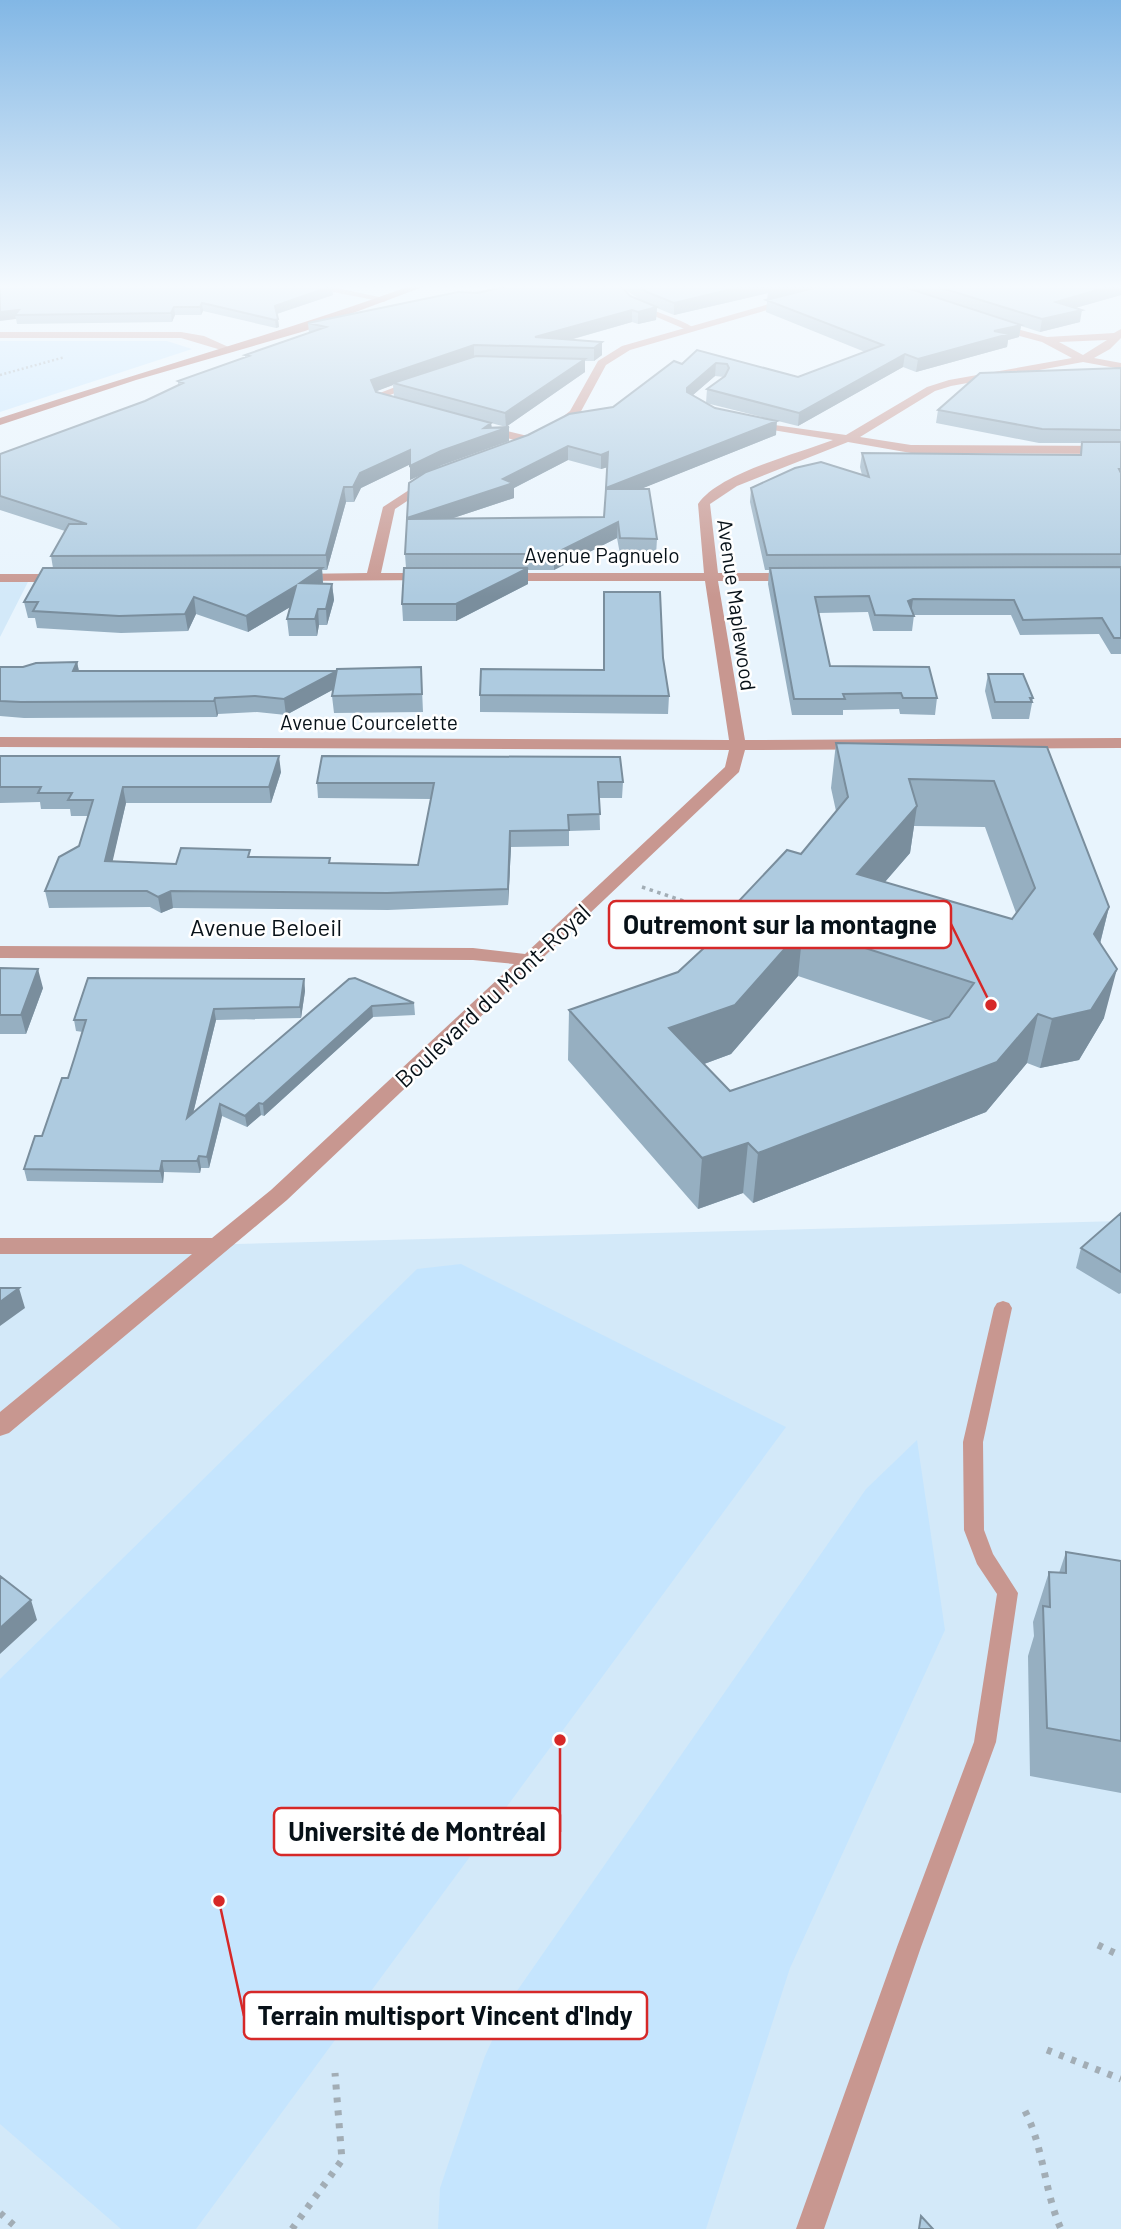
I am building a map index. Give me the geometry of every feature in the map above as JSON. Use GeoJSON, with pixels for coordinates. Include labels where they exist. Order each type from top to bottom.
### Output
{"type":"FeatureCollection","features":[{"type":"Feature","properties":{"kind":"main road"},"geometry":{"type":"LineString","coordinates":[[0,422],[103,389]]}},
{"type":"Feature","properties":{"kind":"street"},"geometry":{"type":"LineString","coordinates":[[397,389],[378,396],[382,401],[407,408]]}},
{"type":"Feature","properties":{"kind":"street"},"geometry":{"type":"LineString","coordinates":[[511,448],[532,441],[568,421],[587,389]]}},
{"type":"Feature","properties":{"kind":"street","name":"Avenue Maplewood"},"geometry":{"type":"LineString","coordinates":[[738,744],[710,577],[703,510],[709,497],[733,483],[848,439],[931,389]]}},
{"type":"Feature","properties":{"kind":"street"},"geometry":{"type":"LineString","coordinates":[[740,421],[926,450],[1121,450]]}},
{"type":"Feature","properties":{"kind":"street"},"geometry":{"type":"LineString","coordinates":[[468,424],[532,441]]}},
{"type":"Feature","properties":{"kind":"street"},"geometry":{"type":"LineString","coordinates":[[373,578],[389,508],[397,499],[448,471]]}},
{"type":"Feature","properties":{"kind":"street"},"geometry":{"type":"LineString","coordinates":[[287,578],[443,577]]}},
{"type":"Feature","properties":{"kind":"street","name":"Avenue Pagnuelo"},"geometry":{"type":"LineString","coordinates":[[484,577],[810,577]]}},
{"type":"Feature","properties":{"kind":"street"},"geometry":{"type":"LineString","coordinates":[[0,578],[84,578]]}},
{"type":"Feature","properties":{"kind":"street","name":"Avenue Courcelette"},"geometry":{"type":"LineString","coordinates":[[0,742],[738,744]]}},
{"type":"Feature","properties":{"kind":"street"},"geometry":{"type":"LineString","coordinates":[[738,744],[1121,743]]}},
{"type":"Feature","properties":{"kind":"street","name":"Boulevard du Mont-Royal"},"geometry":{"type":"LineString","coordinates":[[0,1426],[279,1195],[733,769],[738,744]]}},
{"type":"Feature","properties":{"kind":"street","name":"Avenue Beloeil"},"geometry":{"type":"LineString","coordinates":[[0,951],[473,954],[531,960]]}},
{"type":"Feature","properties":{"kind":"street"},"geometry":{"type":"LineString","coordinates":[[0,1246],[217,1246]]}},
{"type":"Feature","properties":{"kind":"lane"},"geometry":{"type":"LineString","coordinates":[[810,2229],[909,1947],[985,1742],[1008,1593],[984,1558],[974,1530],[973,1442],[1003,1308]]}},
{"type":"Feature","properties":{"kind":"path"},"geometry":{"type":"LineString","coordinates":[[618,879],[746,922]]}},
{"type":"Feature","properties":{"kind":"path"},"geometry":{"type":"LineString","coordinates":[[1098,1945],[1121,1956]]}},
{"type":"Feature","properties":{"kind":"path"},"geometry":{"type":"LineString","coordinates":[[1047,2050],[1121,2079]]}},
{"type":"Feature","properties":{"kind":"path"},"geometry":{"type":"LineString","coordinates":[[292,2229],[342,2160],[335,2073]]}},
{"type":"Feature","properties":{"kind":"path"},"geometry":{"type":"LineString","coordinates":[[1025,2111],[1037,2129],[1043,2178],[1053,2214],[1061,2229]]}},
{"type":"Feature","properties":{"kind":"path"},"geometry":{"type":"LineString","coordinates":[[0,2213],[18,2229]]}},
{"type":"Feature","properties":{"kind":"shaded area"},"geometry":{"type":"Polygon","coordinates":[[[0,389],[70,389],[0,412],[0,389]]]}},
{"type":"Feature","properties":{"kind":"shaded area"},"geometry":{"type":"Polygon","coordinates":[[[0,578],[30,578],[0,637],[0,578]]]}},
{"type":"Feature","properties":{"kind":"shaded area"},"geometry":{"type":"Polygon","coordinates":[[[1121,1221],[1121,2229],[0,2229],[0,1250],[1121,1221]]]}},
{"type":"Feature","properties":{"kind":"shaded area"},"geometry":{"type":"Polygon","coordinates":[[[461,1264],[786,1427],[196,2229],[121,2229],[0,2124],[0,1679],[417,1269],[461,1264]]]}},
{"type":"Feature","properties":{"kind":"shaded area"},"geometry":{"type":"Polygon","coordinates":[[[917,1440],[945,1630],[790,1968],[706,2229],[438,2229],[440,2188],[485,2056],[510,2001],[866,1489],[917,1440]]]}},
{"type":"Feature","properties":{"kind":"building"},"geometry":{"type":"Polygon","coordinates":[[[170,389],[375,389],[376,392],[491,423],[484,428],[509,427],[441,451],[410,466],[410,450],[360,473],[353,487],[344,487],[326,555],[51,556],[69,524],[87,524],[0,496],[0,454],[145,401],[170,389]]]}},
{"type":"Feature","properties":{"kind":"building"},"geometry":{"type":"Polygon","coordinates":[[[415,389],[541,389],[505,413],[415,389]]]}},
{"type":"Feature","properties":{"kind":"building"},"geometry":{"type":"Polygon","coordinates":[[[637,389],[687,389],[687,392],[715,408],[777,421],[606,488],[608,452],[601,455],[568,446],[503,479],[513,483],[407,518],[409,483],[426,472],[528,435],[569,414],[613,407],[637,389]]]}},
{"type":"Feature","properties":{"kind":"building"},"geometry":{"type":"Polygon","coordinates":[[[707,389],[842,389],[799,413],[707,389]]]}},
{"type":"Feature","properties":{"kind":"building"},"geometry":{"type":"Polygon","coordinates":[[[962,389],[1121,389],[1121,430],[1042,429],[938,410],[962,389]]]}},
{"type":"Feature","properties":{"kind":"building"},"geometry":{"type":"Polygon","coordinates":[[[1082,442],[1121,442],[1121,554],[767,555],[751,488],[795,468],[821,462],[869,477],[862,453],[1081,455],[1082,442]]]}},
{"type":"Feature","properties":{"kind":"building"},"geometry":{"type":"Polygon","coordinates":[[[606,489],[649,489],[657,539],[620,538],[618,522],[554,554],[405,554],[407,519],[604,517],[606,489]]]}},
{"type":"Feature","properties":{"kind":"building"},"geometry":{"type":"Polygon","coordinates":[[[1121,567],[1121,638],[1114,638],[1102,618],[1023,620],[1014,600],[913,599],[908,601],[914,616],[875,615],[869,596],[815,597],[830,666],[929,667],[937,698],[903,698],[901,693],[843,694],[845,699],[794,699],[770,568],[1121,567]]]}},
{"type":"Feature","properties":{"kind":"building"},"geometry":{"type":"Polygon","coordinates":[[[43,568],[322,568],[300,583],[332,584],[326,609],[318,609],[315,619],[287,619],[296,586],[246,616],[194,597],[185,614],[119,616],[33,611],[38,602],[24,602],[43,568]]]}},
{"type":"Feature","properties":{"kind":"building"},"geometry":{"type":"Polygon","coordinates":[[[404,568],[528,568],[456,604],[402,604],[404,568]]]}},
{"type":"Feature","properties":{"kind":"building"},"geometry":{"type":"Polygon","coordinates":[[[604,592],[660,592],[663,658],[669,696],[480,695],[481,669],[604,670],[604,592]]]}},
{"type":"Feature","properties":{"kind":"building"},"geometry":{"type":"Polygon","coordinates":[[[77,662],[73,671],[337,671],[284,699],[255,696],[215,698],[214,701],[0,701],[0,667],[77,662]]]}},
{"type":"Feature","properties":{"kind":"building"},"geometry":{"type":"Polygon","coordinates":[[[421,667],[422,694],[332,696],[337,669],[421,667]]]}},
{"type":"Feature","properties":{"kind":"building"},"geometry":{"type":"Polygon","coordinates":[[[988,674],[1023,674],[1033,698],[1030,698],[1032,702],[995,702],[988,674]]]}},
{"type":"Feature","properties":{"kind":"building"},"geometry":{"type":"Polygon","coordinates":[[[836,743],[1047,747],[1109,907],[1094,934],[1117,969],[1091,1010],[1052,1019],[1038,1014],[997,1062],[758,1153],[748,1143],[702,1158],[569,1010],[678,972],[747,908],[736,904],[787,850],[801,854],[848,797],[836,743]],[[909,779],[917,806],[857,874],[1012,919],[1035,888],[994,781],[909,779]],[[803,928],[735,1005],[669,1028],[730,1091],[949,1017],[974,983],[803,928]]]}},
{"type":"Feature","properties":{"kind":"building"},"geometry":{"type":"Polygon","coordinates":[[[0,756],[279,756],[269,787],[123,787],[105,861],[176,864],[181,848],[250,850],[248,857],[330,858],[329,863],[418,865],[434,783],[317,783],[322,756],[620,757],[623,782],[598,782],[600,814],[568,815],[569,830],[510,831],[508,889],[387,893],[171,891],[158,897],[147,891],[45,891],[59,857],[79,846],[93,800],[68,800],[72,793],[38,793],[41,787],[0,787],[0,756]]]}},
{"type":"Feature","properties":{"kind":"building"},"geometry":{"type":"Polygon","coordinates":[[[0,968],[38,969],[21,1015],[0,1015],[0,968]]]}},
{"type":"Feature","properties":{"kind":"building"},"geometry":{"type":"Polygon","coordinates":[[[88,978],[304,979],[300,1007],[214,1009],[187,1118],[349,979],[355,978],[414,1003],[372,1006],[263,1104],[259,1103],[245,1116],[220,1104],[207,1157],[199,1156],[197,1161],[162,1161],[160,1171],[24,1169],[35,1136],[42,1136],[62,1078],[68,1078],[86,1020],[74,1020],[88,978]]]}},
{"type":"Feature","properties":{"kind":"building"},"geometry":{"type":"Polygon","coordinates":[[[1121,1213],[1121,1272],[1081,1248],[1121,1213]]]}},
{"type":"Feature","properties":{"kind":"building"},"geometry":{"type":"Polygon","coordinates":[[[0,1288],[19,1288],[0,1302],[0,1288]]]}},
{"type":"Feature","properties":{"kind":"building"},"geometry":{"type":"Polygon","coordinates":[[[1066,1552],[1121,1561],[1121,1741],[1047,1728],[1043,1606],[1050,1607],[1049,1572],[1066,1573],[1066,1552]]]}},
{"type":"Feature","properties":{"kind":"building"},"geometry":{"type":"Polygon","coordinates":[[[0,1576],[31,1600],[0,1628],[0,1576]]]}},
{"type":"Feature","properties":{"kind":"building"},"geometry":{"type":"Polygon","coordinates":[[[921,2216],[933,2229],[919,2229],[921,2216]]]}},
{"type":"Feature","properties":{"kind":"place","name":"Outremont sur la montagne"},"geometry":{"type":"Point","coordinates":[991,1005]}},
{"type":"Feature","properties":{"kind":"place","name":"Université de Montréal"},"geometry":{"type":"Point","coordinates":[560,1740]}},
{"type":"Feature","properties":{"kind":"place","name":"Terrain multisport Vincent d'Indy"},"geometry":{"type":"Point","coordinates":[219,1901]}}]}
